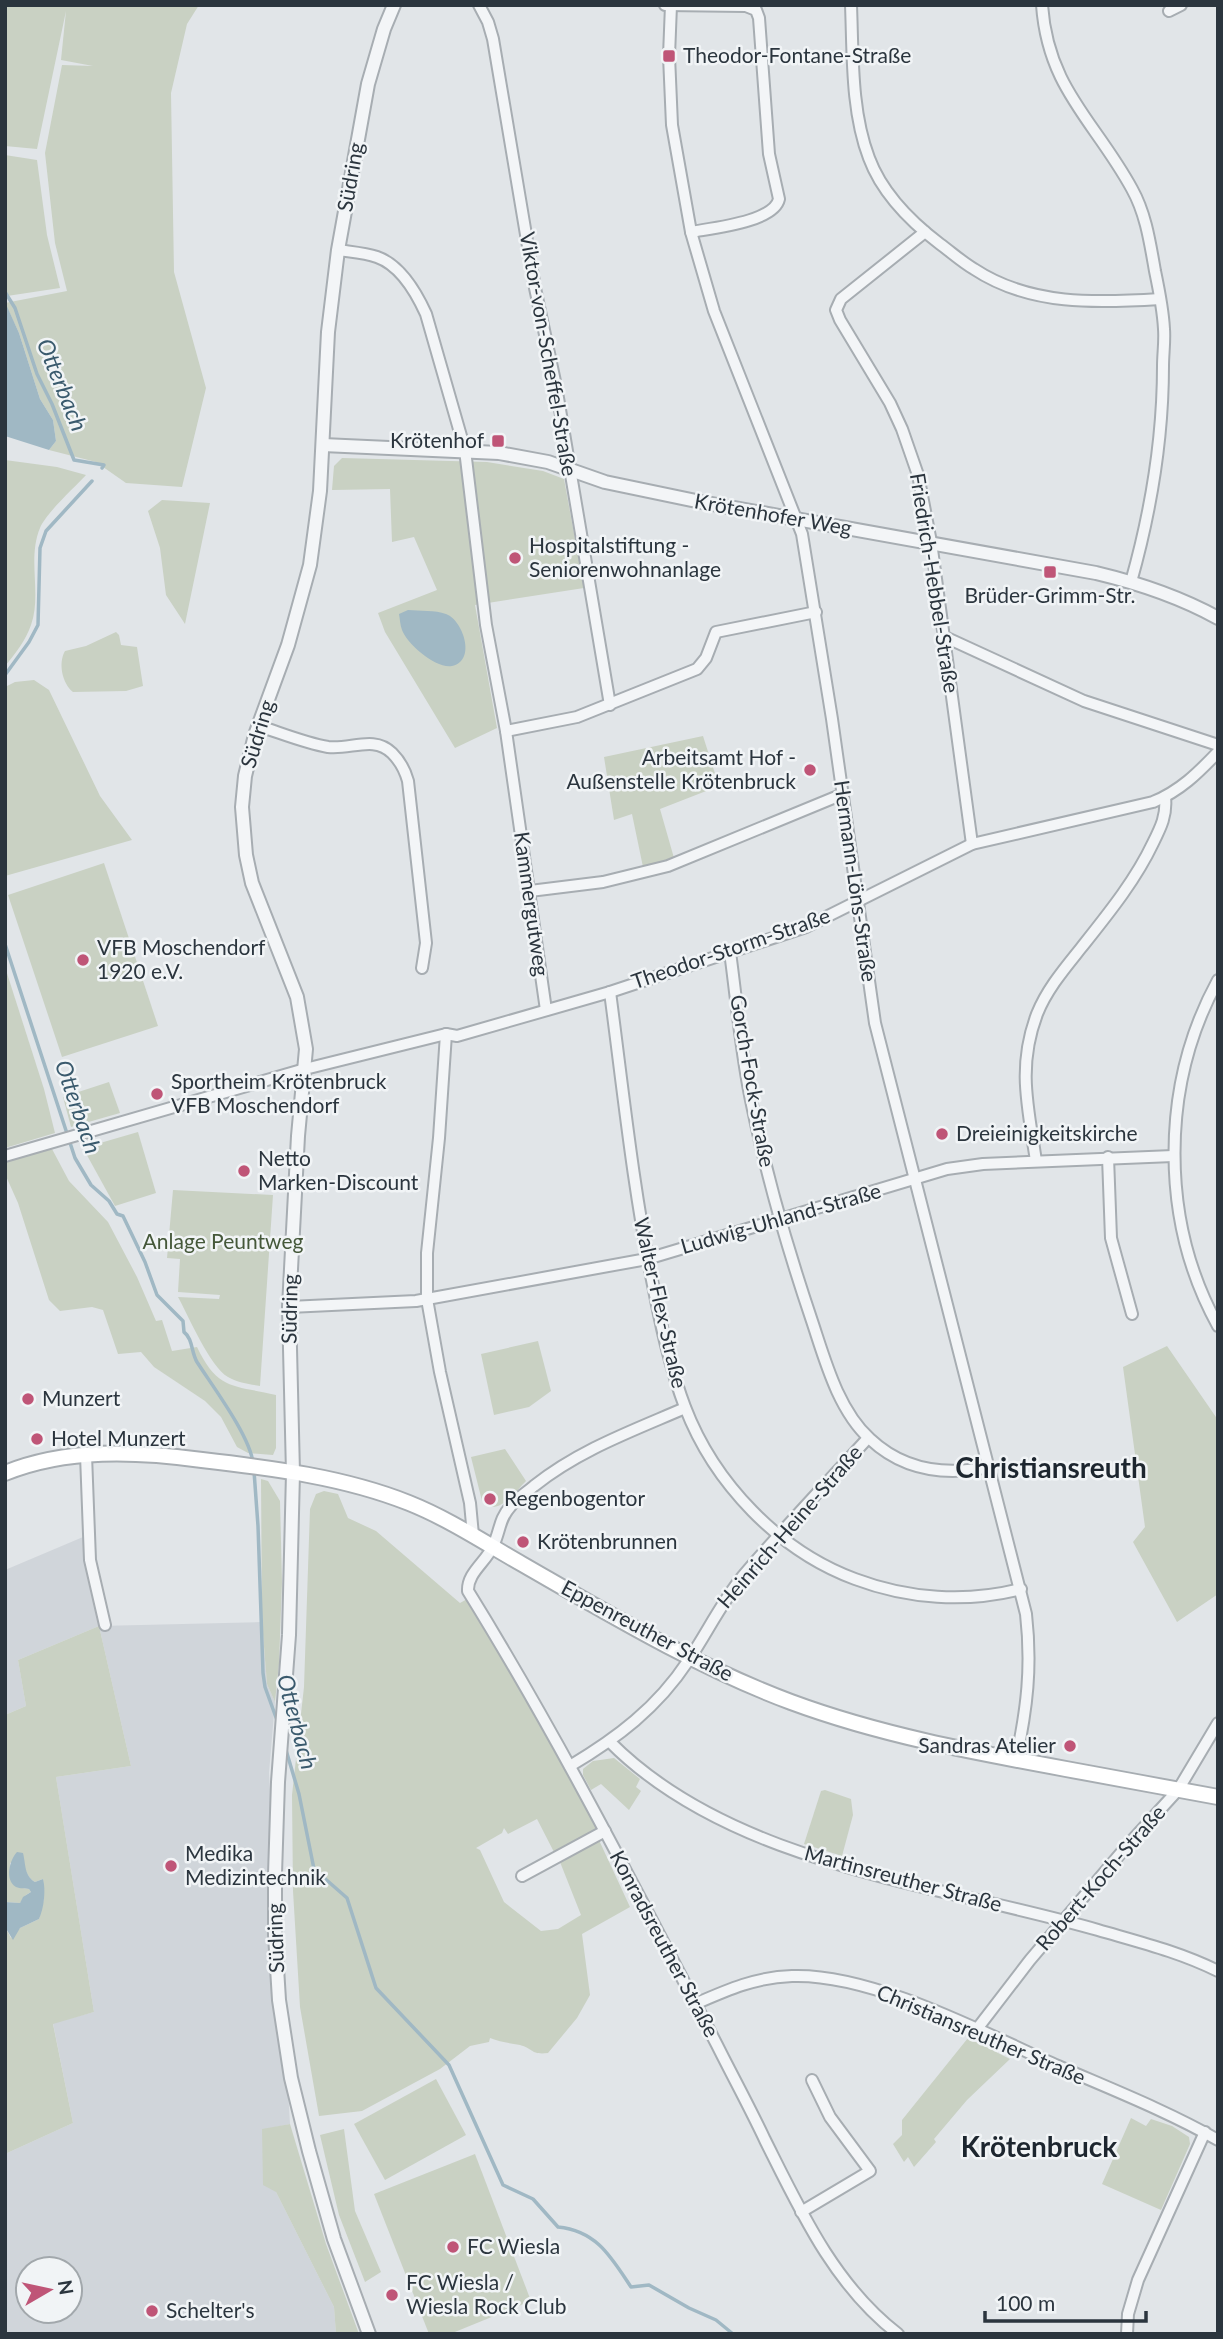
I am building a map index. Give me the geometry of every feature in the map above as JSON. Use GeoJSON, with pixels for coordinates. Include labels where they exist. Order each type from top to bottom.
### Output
{"type":"FeatureCollection","features":[{"type":"Feature","properties":{"kind":"main road","name":"Eppenreuther Straße"},"geometry":{"type":"LineString","coordinates":[[5,1473],[27,1464],[62,1457],[138,1453],[265,1468],[380,1492],[429,1512],[691,1658],[768,1693],[856,1724],[897,1735],[1218,1797]]}},
{"type":"Feature","properties":{"kind":"street","name":"Südring"},"geometry":{"type":"LineString","coordinates":[[369,2334],[334,2239],[291,2078],[279,2000],[275,1935],[278,1782],[286,1677],[293,1473],[289,1307],[298,1136],[305,1069],[303,1020],[297,997],[252,883],[246,855],[242,807],[244,776],[288,645],[310,565],[320,491],[328,332],[338,250],[369,84],[384,29],[394,5]]}},
{"type":"Feature","properties":{"kind":"street","name":"Viktor-von-Scheffel-Straße"},"geometry":{"type":"LineString","coordinates":[[479,5],[493,39],[610,705]]}},
{"type":"Feature","properties":{"kind":"street"},"geometry":{"type":"LineString","coordinates":[[851,5],[858,110],[869,159],[895,202],[925,232],[975,270],[1025,293],[1086,302],[1160,299]]}},
{"type":"Feature","properties":{"kind":"street"},"geometry":{"type":"LineString","coordinates":[[1042,5],[1045,33],[1056,69],[1068,94],[1125,177],[1141,208],[1160,299],[1164,331],[1160,433],[1148,512],[1131,582]]}},
{"type":"Feature","properties":{"kind":"street"},"geometry":{"type":"LineString","coordinates":[[1170,11],[1181,5]]}},
{"type":"Feature","properties":{"kind":"street"},"geometry":{"type":"LineString","coordinates":[[669,6],[739,6],[756,10],[759,18],[769,154],[779,199],[777,206],[762,217],[691,232]]}},
{"type":"Feature","properties":{"kind":"street","name":"Hermann-Löns-Straße"},"geometry":{"type":"LineString","coordinates":[[669,6],[672,125],[691,232],[714,311],[802,534],[816,612],[875,1023],[1021,1589],[1029,1640],[1030,1673],[1027,1706],[1016,1760]]}},
{"type":"Feature","properties":{"kind":"street","name":"Friedrich-Hebbel-Straße"},"geometry":{"type":"LineString","coordinates":[[925,232],[841,299],[836,310],[890,403],[902,429],[920,485],[945,638],[972,844]]}},
{"type":"Feature","properties":{"kind":"street","name":"Kammergutweg"},"geometry":{"type":"LineString","coordinates":[[338,250],[375,256],[389,262],[418,298],[426,314],[465,450],[485,615],[506,731],[546,1010]]}},
{"type":"Feature","properties":{"kind":"street","name":"Krötenhofer Weg"},"geometry":{"type":"LineString","coordinates":[[323,445],[465,450],[548,462],[605,482],[797,520],[1096,573],[1131,582],[1218,618]]}},
{"type":"Feature","properties":{"kind":"street"},"geometry":{"type":"LineString","coordinates":[[506,731],[577,718],[696,669],[706,658],[716,632],[816,612]]}},
{"type":"Feature","properties":{"kind":"street"},"geometry":{"type":"LineString","coordinates":[[945,638],[1084,701],[1218,745]]}},
{"type":"Feature","properties":{"kind":"street"},"geometry":{"type":"LineString","coordinates":[[259,726],[330,747],[372,743],[381,745],[400,763],[408,781],[426,943],[422,968]]}},
{"type":"Feature","properties":{"kind":"street","name":"Theodor-Storm-Straße"},"geometry":{"type":"LineString","coordinates":[[546,1010],[610,992],[806,927],[972,844],[1165,797],[1190,781],[1218,752]]}},
{"type":"Feature","properties":{"kind":"street"},"geometry":{"type":"LineString","coordinates":[[530,891],[603,882],[668,866],[842,794]]}},
{"type":"Feature","properties":{"kind":"street"},"geometry":{"type":"LineString","coordinates":[[1036,1161],[1024,1070],[1038,1012],[1061,972],[1129,886],[1163,822],[1165,797]]}},
{"type":"Feature","properties":{"kind":"street","name":"Gorch-Fock-Straße"},"geometry":{"type":"LineString","coordinates":[[730,952],[751,1104],[781,1219],[825,1361],[842,1398],[868,1438],[902,1461],[928,1470],[964,1472],[989,1467]]}},
{"type":"Feature","properties":{"kind":"street"},"geometry":{"type":"LineString","coordinates":[[1218,980],[1198,1024],[1186,1061],[1177,1105],[1173,1156],[1179,1212],[1189,1258],[1201,1293],[1218,1326]]}},
{"type":"Feature","properties":{"kind":"street","name":"Walter-Flex-Straße"},"geometry":{"type":"LineString","coordinates":[[610,992],[637,1199],[660,1323],[685,1408],[717,1467],[731,1487],[779,1536],[817,1562],[843,1575],[897,1592],[945,1597],[990,1595],[1021,1589]]}},
{"type":"Feature","properties":{"kind":"street"},"geometry":{"type":"LineString","coordinates":[[5,1156],[305,1069],[446,1034],[457,1036],[546,1010]]}},
{"type":"Feature","properties":{"kind":"street"},"geometry":{"type":"LineString","coordinates":[[446,1034],[427,1253],[427,1299],[440,1372],[470,1503],[473,1535]]}},
{"type":"Feature","properties":{"kind":"street","name":"Ludwig-Uhland-Straße"},"geometry":{"type":"LineString","coordinates":[[289,1307],[427,1299],[647,1258],[947,1169],[983,1164],[1173,1156]]}},
{"type":"Feature","properties":{"kind":"street"},"geometry":{"type":"LineString","coordinates":[[1108,1157],[1111,1238],[1132,1314]]}},
{"type":"Feature","properties":{"kind":"street"},"geometry":{"type":"LineString","coordinates":[[493,1546],[499,1522],[510,1506],[551,1473],[591,1448],[685,1408]]}},
{"type":"Feature","properties":{"kind":"street","name":"Heinrich-Heine-Straße"},"geometry":{"type":"LineString","coordinates":[[569,1766],[610,1742],[663,1694],[691,1658],[728,1596],[868,1438]]}},
{"type":"Feature","properties":{"kind":"street"},"geometry":{"type":"LineString","coordinates":[[86,1455],[90,1560],[105,1626]]}},
{"type":"Feature","properties":{"kind":"street","name":"Konradsreuther Straße"},"geometry":{"type":"LineString","coordinates":[[493,1546],[468,1583],[468,1591],[604,1830],[800,2213],[843,2278],[874,2313],[898,2334]]}},
{"type":"Feature","properties":{"kind":"street","name":"Robert-Koch-Straße"},"geometry":{"type":"LineString","coordinates":[[977,2029],[1030,1960],[1178,1790],[1218,1723]]}},
{"type":"Feature","properties":{"kind":"street","name":"Martinsreuther Straße"},"geometry":{"type":"LineString","coordinates":[[610,1742],[640,1770],[683,1798],[779,1845],[870,1873],[1065,1921],[1161,1948],[1218,1971]]}},
{"type":"Feature","properties":{"kind":"street"},"geometry":{"type":"LineString","coordinates":[[522,1876],[604,1830]]}},
{"type":"Feature","properties":{"kind":"street","name":"Christiansreuther Straße"},"geometry":{"type":"LineString","coordinates":[[695,2004],[743,1983],[794,1975],[857,1984],[977,2029],[1218,2140]]}},
{"type":"Feature","properties":{"kind":"street"},"geometry":{"type":"LineString","coordinates":[[800,2213],[870,2171],[830,2117],[812,2080]]}},
{"type":"Feature","properties":{"kind":"street"},"geometry":{"type":"LineString","coordinates":[[1127,2334],[1128,2314],[1138,2280],[1205,2132]]}},
{"type":"Feature","properties":{"kind":"shaded area"},"geometry":{"type":"Polygon","coordinates":[[[83,1537],[99,1626],[18,1660],[26,1706],[5,1715],[5,1570],[83,1537]]]}},
{"type":"Feature","properties":{"kind":"shaded area"},"geometry":{"type":"Polygon","coordinates":[[[262,1622],[267,1684],[275,1702],[269,1773],[290,2124],[262,2130],[276,2192],[334,2307],[336,2334],[5,2334],[5,2154],[73,2123],[53,2023],[94,2012],[56,1777],[131,1766],[99,1626],[262,1622]]]}},
{"type":"Feature","properties":{"kind":"green space"},"geometry":{"type":"Polygon","coordinates":[[[5,5],[199,5],[187,24],[171,93],[174,272],[206,388],[182,487],[126,483],[96,462],[49,450],[56,441],[53,420],[40,399],[19,333],[5,303],[67,291],[55,243],[45,153],[62,65],[93,66],[61,60],[66,11],[37,149],[5,146],[5,5]]]}},
{"type":"Feature","properties":{"kind":"green space"},"geometry":{"type":"Polygon","coordinates":[[[5,155],[37,160],[47,235],[60,288],[7,296],[5,155]]]}},
{"type":"Feature","properties":{"kind":"green space"},"geometry":{"type":"Polygon","coordinates":[[[342,458],[487,462],[543,471],[564,479],[584,588],[475,605],[497,728],[455,748],[385,632],[378,613],[437,590],[414,537],[392,542],[390,489],[332,490],[334,466],[342,458]]]}},
{"type":"Feature","properties":{"kind":"green space"},"geometry":{"type":"Polygon","coordinates":[[[5,460],[57,467],[86,475],[54,508],[40,528],[36,540],[35,601],[31,625],[5,666],[5,460]]]}},
{"type":"Feature","properties":{"kind":"green space"},"geometry":{"type":"Polygon","coordinates":[[[162,500],[210,503],[185,624],[166,595],[160,548],[148,511],[162,500]]]}},
{"type":"Feature","properties":{"kind":"green space"},"geometry":{"type":"Polygon","coordinates":[[[116,632],[121,645],[137,647],[143,686],[126,691],[73,692],[62,673],[65,651],[86,646],[116,632]]]}},
{"type":"Feature","properties":{"kind":"green space"},"geometry":{"type":"Polygon","coordinates":[[[34,680],[49,690],[100,796],[132,840],[5,876],[5,687],[15,682],[34,680]]]}},
{"type":"Feature","properties":{"kind":"green space"},"geometry":{"type":"Polygon","coordinates":[[[703,736],[719,786],[660,809],[674,858],[643,867],[632,814],[614,820],[604,757],[703,736]]]}},
{"type":"Feature","properties":{"kind":"green space","name":"VFB Moschendorf 1920 e.V."},"geometry":{"type":"Polygon","coordinates":[[[104,863],[158,1026],[62,1057],[8,895],[104,863]]]}},
{"type":"Feature","properties":{"kind":"green space"},"geometry":{"type":"Polygon","coordinates":[[[5,967],[44,1089],[55,1133],[5,1148],[5,967]]]}},
{"type":"Feature","properties":{"kind":"green space"},"geometry":{"type":"Polygon","coordinates":[[[109,1082],[120,1113],[71,1127],[63,1097],[109,1082]]]}},
{"type":"Feature","properties":{"kind":"green space"},"geometry":{"type":"Polygon","coordinates":[[[138,1132],[156,1193],[115,1206],[83,1148],[138,1132]]]}},
{"type":"Feature","properties":{"kind":"green space"},"geometry":{"type":"Polygon","coordinates":[[[52,1149],[69,1181],[108,1222],[156,1321],[162,1320],[172,1351],[197,1347],[212,1372],[220,1379],[238,1387],[276,1395],[276,1448],[273,1455],[248,1453],[237,1447],[221,1417],[205,1401],[154,1367],[141,1352],[118,1354],[103,1310],[92,1307],[60,1311],[49,1300],[18,1203],[5,1174],[5,1162],[52,1149]]]}},
{"type":"Feature","properties":{"kind":"green space","name":"Anlage Peuntweg"},"geometry":{"type":"Polygon","coordinates":[[[173,1190],[273,1195],[260,1386],[236,1381],[221,1372],[207,1353],[178,1297],[219,1299],[220,1295],[178,1292],[180,1259],[167,1258],[173,1190]]]}},
{"type":"Feature","properties":{"kind":"green space"},"geometry":{"type":"Polygon","coordinates":[[[538,1341],[551,1391],[529,1407],[494,1415],[481,1354],[538,1341]]]}},
{"type":"Feature","properties":{"kind":"green space"},"geometry":{"type":"Polygon","coordinates":[[[1167,1346],[1218,1420],[1218,1594],[1177,1622],[1133,1542],[1145,1527],[1123,1367],[1167,1346]]]}},
{"type":"Feature","properties":{"kind":"green space"},"geometry":{"type":"Polygon","coordinates":[[[505,1449],[526,1481],[505,1502],[493,1507],[487,1506],[482,1501],[471,1457],[505,1449]]]}},
{"type":"Feature","properties":{"kind":"green space"},"geometry":{"type":"Polygon","coordinates":[[[261,1479],[268,1481],[280,1501],[282,1582],[275,1702],[267,1684],[262,1622],[261,1479]]]}},
{"type":"Feature","properties":{"kind":"green space"},"geometry":{"type":"Polygon","coordinates":[[[324,1491],[338,1494],[348,1518],[376,1531],[460,1603],[469,1598],[598,1828],[555,1854],[537,1819],[508,1834],[504,1828],[502,1833],[476,1848],[480,1850],[504,1902],[541,1931],[558,1929],[581,1915],[560,1862],[598,1838],[630,1907],[582,1934],[590,1995],[577,2018],[548,2053],[535,2052],[520,2045],[490,2038],[489,2042],[470,2046],[440,2069],[362,2111],[319,2116],[300,2007],[293,1891],[292,1795],[304,1687],[310,1509],[316,1494],[324,1491]]]}},
{"type":"Feature","properties":{"kind":"green space"},"geometry":{"type":"Polygon","coordinates":[[[99,1626],[131,1766],[56,1777],[94,2012],[53,2024],[73,2123],[5,2154],[5,1927],[11,1938],[20,1928],[39,1919],[44,1898],[43,1879],[35,1882],[30,1877],[24,1858],[10,1863],[10,1875],[17,1887],[29,1889],[31,1892],[20,1903],[5,1902],[5,1715],[26,1706],[18,1660],[99,1626]]]}},
{"type":"Feature","properties":{"kind":"green space"},"geometry":{"type":"Polygon","coordinates":[[[614,1758],[640,1779],[636,1787],[641,1791],[629,1810],[601,1784],[591,1790],[583,1775],[583,1769],[593,1761],[614,1758]]]}},
{"type":"Feature","properties":{"kind":"green space"},"geometry":{"type":"Polygon","coordinates":[[[821,1791],[851,1799],[853,1815],[842,1856],[804,1844],[821,1791]]]}},
{"type":"Feature","properties":{"kind":"green space"},"geometry":{"type":"Polygon","coordinates":[[[968,2038],[1010,2059],[967,2100],[914,2167],[908,2157],[904,2162],[893,2144],[902,2135],[902,2120],[968,2038]]]}},
{"type":"Feature","properties":{"kind":"green space"},"geometry":{"type":"Polygon","coordinates":[[[436,2079],[466,2135],[385,2180],[354,2124],[436,2079]]]}},
{"type":"Feature","properties":{"kind":"green space"},"geometry":{"type":"Polygon","coordinates":[[[1131,2118],[1146,2126],[1151,2119],[1172,2126],[1189,2137],[1190,2144],[1161,2210],[1102,2184],[1131,2118]]]}},
{"type":"Feature","properties":{"kind":"green space"},"geometry":{"type":"Polygon","coordinates":[[[290,2124],[326,2244],[359,2334],[336,2334],[334,2307],[276,2192],[263,2185],[262,2129],[290,2124]]]}},
{"type":"Feature","properties":{"kind":"green space"},"geometry":{"type":"Polygon","coordinates":[[[344,2129],[355,2211],[381,2272],[365,2282],[339,2215],[320,2135],[344,2129]]]}},
{"type":"Feature","properties":{"kind":"green space","name":"FC Wiesla"},"geometry":{"type":"Polygon","coordinates":[[[475,2154],[531,2301],[450,2334],[429,2334],[374,2194],[475,2154]]]}},
{"type":"Feature","properties":{"kind":"water"},"geometry":{"type":"Polygon","coordinates":[[[5,302],[19,333],[40,399],[53,420],[56,441],[49,450],[5,436],[5,302]]]}},
{"type":"Feature","properties":{"kind":"water"},"geometry":{"type":"Polygon","coordinates":[[[408,610],[446,614],[458,624],[466,649],[460,663],[452,666],[438,664],[416,648],[405,636],[401,626],[399,614],[408,610]]]}},
{"type":"Feature","properties":{"kind":"water"},"geometry":{"type":"Polygon","coordinates":[[[17,1852],[23,1853],[31,1879],[35,1882],[43,1879],[44,1894],[39,1919],[20,1928],[13,1940],[5,1927],[5,1902],[20,1903],[23,1897],[31,1892],[29,1889],[16,1887],[10,1880],[10,1864],[17,1852]]]}},
{"type":"Feature","properties":{"kind":"waterway","name":"Otterbach"},"geometry":{"type":"LineString","coordinates":[[5,292],[15,308],[37,374],[74,460],[104,465],[102,468]]}},
{"type":"Feature","properties":{"kind":"waterway","name":"Otterbach"},"geometry":{"type":"LineString","coordinates":[[5,675],[38,625],[40,548],[46,531],[92,481]]}},
{"type":"Feature","properties":{"kind":"waterway","name":"Otterbach"},"geometry":{"type":"LineString","coordinates":[[5,944],[75,1158],[91,1185],[109,1201],[117,1214],[123,1216],[157,1295],[183,1321],[184,1332],[189,1338],[195,1358],[238,1426],[253,1463]]}},
{"type":"Feature","properties":{"kind":"waterway","name":"Otterbach"},"geometry":{"type":"LineString","coordinates":[[254,1471],[263,1673],[265,1687],[278,1723]]}},
{"type":"Feature","properties":{"kind":"waterway","name":"Otterbach"},"geometry":{"type":"LineString","coordinates":[[286,1750],[299,1794],[314,1869],[347,1898],[376,1988],[449,2065],[503,2185],[533,2199],[558,2227],[572,2229],[602,2247],[631,2287],[649,2285],[716,2320],[733,2334]]}},
{"type":"Feature","properties":{"kind":"place","name":"Theodor-Fontane-Straße"},"geometry":{"type":"Point","coordinates":[669,56]}},
{"type":"Feature","properties":{"kind":"place","name":"Krötenhof"},"geometry":{"type":"Point","coordinates":[498,441]}},
{"type":"Feature","properties":{"kind":"place","name":"Hospitalstiftung - Seniorenwohnanlage"},"geometry":{"type":"Point","coordinates":[515,558]}},
{"type":"Feature","properties":{"kind":"place","name":"Brüder-Grimm-Str."},"geometry":{"type":"Point","coordinates":[1050,572]}},
{"type":"Feature","properties":{"kind":"place","name":"Arbeitsamt Hof - Außenstelle Krötenbruck"},"geometry":{"type":"Point","coordinates":[810,770]}},
{"type":"Feature","properties":{"kind":"place","name":"VFB Moschendorf 1920 e.V."},"geometry":{"type":"Point","coordinates":[83,960]}},
{"type":"Feature","properties":{"kind":"place","name":"Sportheim Krötenbruck VFB Moschendorf"},"geometry":{"type":"Point","coordinates":[157,1094]}},
{"type":"Feature","properties":{"kind":"place","name":"Dreieinigkeitskirche"},"geometry":{"type":"Point","coordinates":[942,1134]}},
{"type":"Feature","properties":{"kind":"place","name":"Netto Marken-Discount"},"geometry":{"type":"Point","coordinates":[244,1171]}},
{"type":"Feature","properties":{"kind":"place","name":"Munzert"},"geometry":{"type":"Point","coordinates":[28,1399]}},
{"type":"Feature","properties":{"kind":"place","name":"Hotel Munzert"},"geometry":{"type":"Point","coordinates":[37,1439]}},
{"type":"Feature","properties":{"kind":"place","name":"Regenbogentor"},"geometry":{"type":"Point","coordinates":[490,1499]}},
{"type":"Feature","properties":{"kind":"place","name":"Krötenbrunnen"},"geometry":{"type":"Point","coordinates":[523,1542]}},
{"type":"Feature","properties":{"kind":"place","name":"Sandras Atelier"},"geometry":{"type":"Point","coordinates":[1070,1746]}},
{"type":"Feature","properties":{"kind":"place","name":"Medika Medizintechnik"},"geometry":{"type":"Point","coordinates":[171,1866]}},
{"type":"Feature","properties":{"kind":"place","name":"FC Wiesla"},"geometry":{"type":"Point","coordinates":[453,2247]}},
{"type":"Feature","properties":{"kind":"place","name":"FC Wiesla / Wiesla Rock Club"},"geometry":{"type":"Point","coordinates":[392,2295]}},
{"type":"Feature","properties":{"kind":"place","name":"Schelter's"},"geometry":{"type":"Point","coordinates":[152,2311]}},
{"type":"Feature","properties":{"kind":"district","name":"Christiansreuth"},"geometry":{"type":"Point","coordinates":[1051,1468]}},
{"type":"Feature","properties":{"kind":"district","name":"Krötenbruck"},"geometry":{"type":"Point","coordinates":[1039,2147]}}]}
